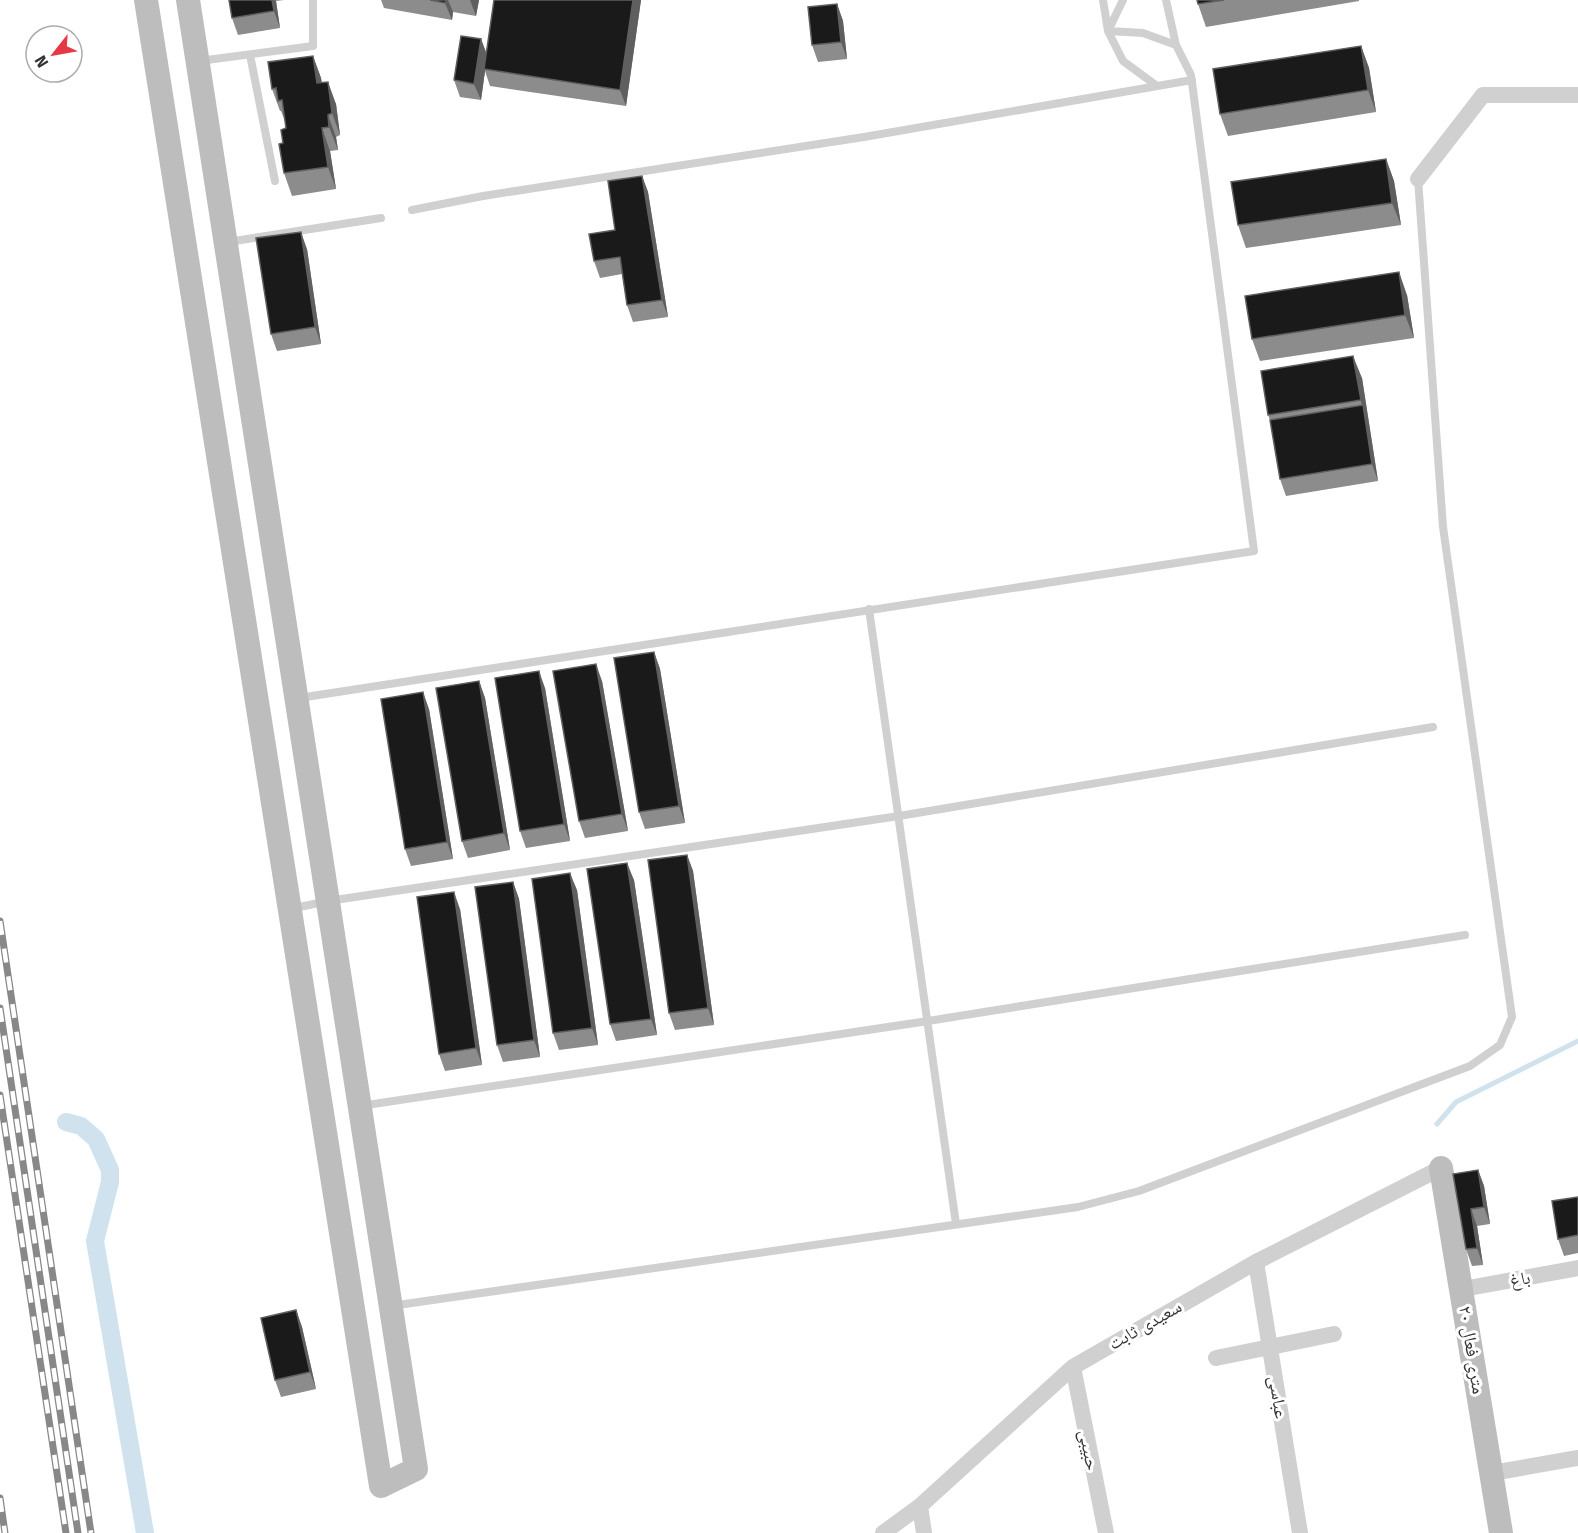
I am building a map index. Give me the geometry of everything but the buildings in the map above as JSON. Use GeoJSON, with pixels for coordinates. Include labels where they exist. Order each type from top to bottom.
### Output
{"type":"FeatureCollection","features":[{"type":"Feature","properties":{"kind":"street"},"geometry":{"type":"LineString","coordinates":[[146,0],[381,1486],[416,1469],[188,0]]}},
{"type":"Feature","properties":{"kind":"street"},"geometry":{"type":"LineString","coordinates":[[1418,179],[1483,95],[1578,95]]}},
{"type":"Feature","properties":{"kind":"street"},"geometry":{"type":"LineString","coordinates":[[183,231],[224,234]]}},
{"type":"Feature","properties":{"kind":"street"},"geometry":{"type":"LineString","coordinates":[[258,707],[296,699]]}},
{"type":"Feature","properties":{"kind":"street"},"geometry":{"type":"LineString","coordinates":[[323,1117],[360,1106]]}},
{"type":"Feature","properties":{"kind":"street","name":"سعیدی ثابت"},"geometry":{"type":"LineString","coordinates":[[883,1533],[920,1506],[1073,1367],[1256,1262],[1441,1168]]}},
{"type":"Feature","properties":{"kind":"street","name":"۲۰ متری فعال"},"geometry":{"type":"LineString","coordinates":[[1441,1168],[1463,1289],[1501,1533]]}},
{"type":"Feature","properties":{"kind":"street","name":"عباسی"},"geometry":{"type":"LineString","coordinates":[[1256,1262],[1300,1533]]}},
{"type":"Feature","properties":{"kind":"street","name":"باغ"},"geometry":{"type":"LineString","coordinates":[[1463,1289],[1578,1268]]}},
{"type":"Feature","properties":{"kind":"street"},"geometry":{"type":"LineString","coordinates":[[354,1313],[391,1306]]}},
{"type":"Feature","properties":{"kind":"street"},"geometry":{"type":"LineString","coordinates":[[1216,1358],[1334,1334]]}},
{"type":"Feature","properties":{"kind":"street","name":"حبیبی"},"geometry":{"type":"LineString","coordinates":[[1073,1367],[1106,1533]]}},
{"type":"Feature","properties":{"kind":"street"},"geometry":{"type":"LineString","coordinates":[[1492,1473],[1578,1458]]}},
{"type":"Feature","properties":{"kind":"street"},"geometry":{"type":"LineString","coordinates":[[920,1506],[924,1533]]}},
{"type":"Feature","properties":{"kind":"lane"},"geometry":{"type":"LineString","coordinates":[[198,61],[314,46],[313,0]]}},
{"type":"Feature","properties":{"kind":"lane"},"geometry":{"type":"LineString","coordinates":[[1103,0],[1108,31],[1123,61],[1157,86]]}},
{"type":"Feature","properties":{"kind":"lane"},"geometry":{"type":"LineString","coordinates":[[1108,31],[1123,0]]}},
{"type":"Feature","properties":{"kind":"lane"},"geometry":{"type":"LineString","coordinates":[[296,699],[1254,551],[1192,80],[1176,45],[1166,0]]}},
{"type":"Feature","properties":{"kind":"lane"},"geometry":{"type":"LineString","coordinates":[[1108,31],[1143,33],[1176,45]]}},
{"type":"Feature","properties":{"kind":"lane"},"geometry":{"type":"LineString","coordinates":[[250,55],[275,182]]}},
{"type":"Feature","properties":{"kind":"lane"},"geometry":{"type":"LineString","coordinates":[[412,210],[483,196],[864,137],[1192,80]]}},
{"type":"Feature","properties":{"kind":"lane"},"geometry":{"type":"LineString","coordinates":[[391,1306],[1078,1207],[1139,1191],[1470,1066],[1500,1045],[1512,1017],[1443,527],[1418,179]]}},
{"type":"Feature","properties":{"kind":"lane"},"geometry":{"type":"LineString","coordinates":[[224,234],[381,218]]}},
{"type":"Feature","properties":{"kind":"lane"},"geometry":{"type":"LineString","coordinates":[[869,609],[956,1224]]}},
{"type":"Feature","properties":{"kind":"lane"},"geometry":{"type":"LineString","coordinates":[[290,909],[328,901],[899,816],[1433,727]]}},
{"type":"Feature","properties":{"kind":"lane"},"geometry":{"type":"LineString","coordinates":[[360,1106],[928,1021],[1465,935]]}},
{"type":"Feature","properties":{"kind":"waterway"},"geometry":{"type":"LineString","coordinates":[[1437,1124],[1456,1102],[1578,1041]]}},
{"type":"Feature","properties":{"kind":"waterway"},"geometry":{"type":"LineString","coordinates":[[66,1122],[81,1126],[96,1139],[110,1170],[110,1182],[95,1241],[145,1533]]}},
{"type":"Feature","properties":{"kind":"railway"},"geometry":{"type":"LineString","coordinates":[[0,921],[91,1533]]}},
{"type":"Feature","properties":{"kind":"railway"},"geometry":{"type":"LineString","coordinates":[[0,1008],[78,1533]]}},
{"type":"Feature","properties":{"kind":"railway"},"geometry":{"type":"LineString","coordinates":[[0,1095],[66,1533]]}},
{"type":"Feature","properties":{"kind":"railway"},"geometry":{"type":"LineString","coordinates":[[0,1498],[5,1533]]}}]}
